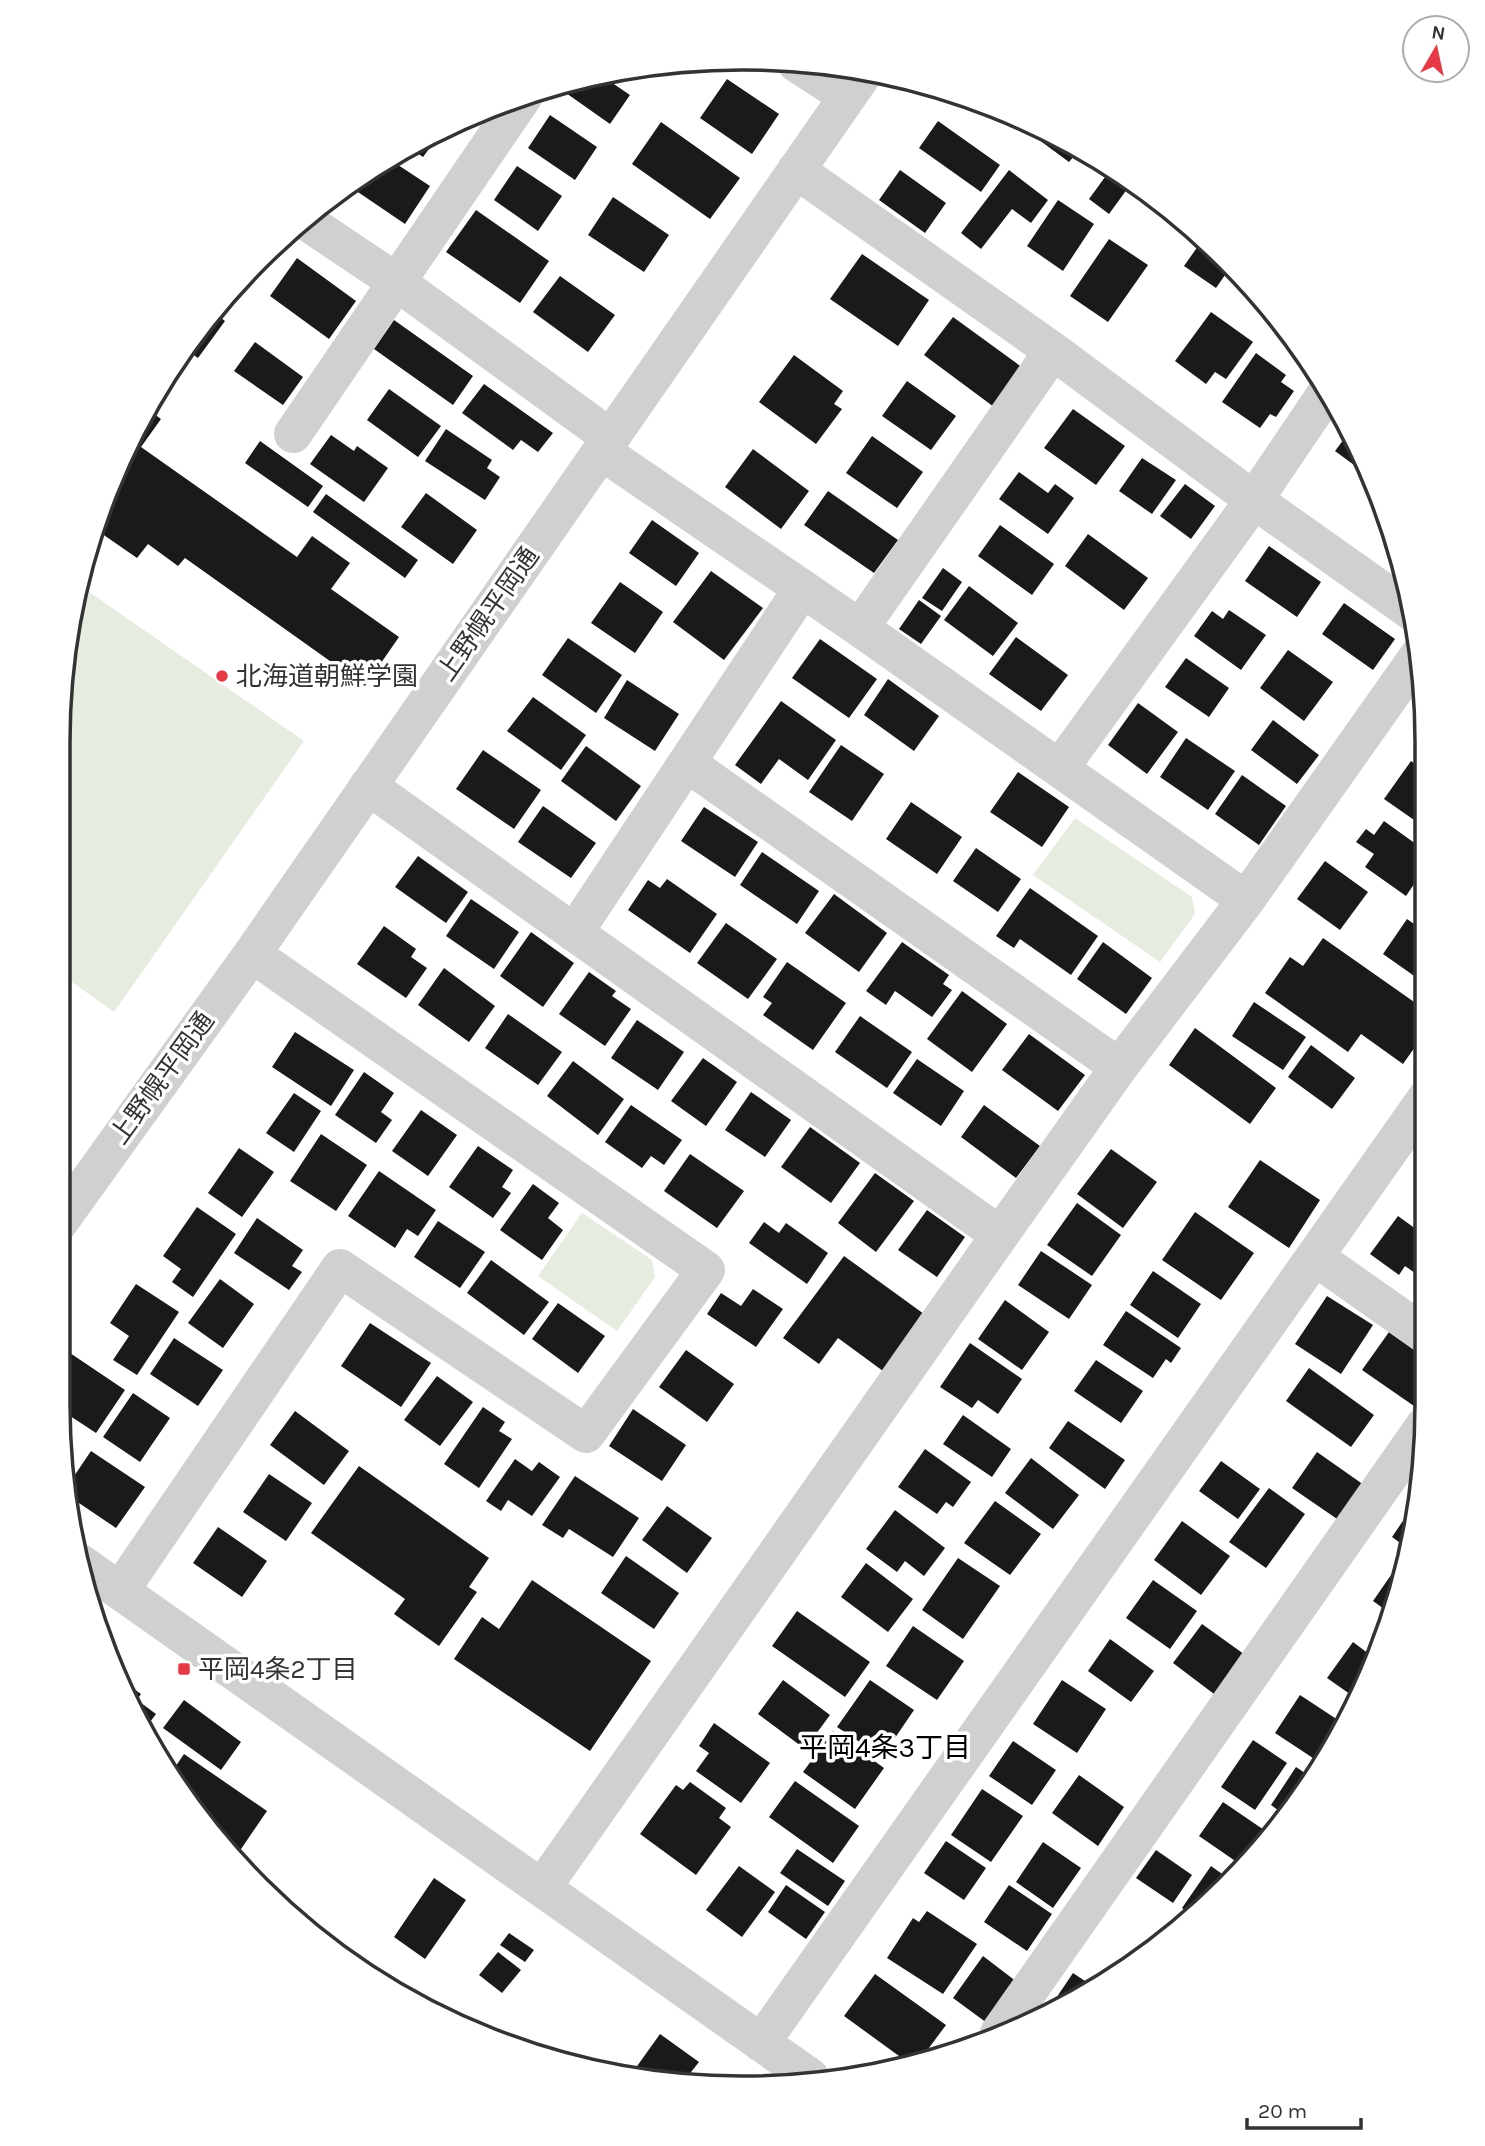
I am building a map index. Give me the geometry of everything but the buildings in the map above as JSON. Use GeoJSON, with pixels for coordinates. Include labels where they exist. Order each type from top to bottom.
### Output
{"type":"FeatureCollection","features":[{"type":"Feature","properties":{"kind":"street","name":"上野幌平岡通"},"geometry":{"type":"LineString","coordinates":[[70,1207],[252,954],[857,83]]}},
{"type":"Feature","properties":{"kind":"street"},"geometry":{"type":"LineString","coordinates":[[293,434],[514,110]]}},
{"type":"Feature","properties":{"kind":"street"},"geometry":{"type":"LineString","coordinates":[[796,170],[1053,351],[1254,500],[1400,604]]}},
{"type":"Feature","properties":{"kind":"street"},"geometry":{"type":"LineString","coordinates":[[313,226],[398,283],[606,445],[802,589],[1247,900]]}},
{"type":"Feature","properties":{"kind":"street"},"geometry":{"type":"LineString","coordinates":[[860,628],[1053,351]]}},
{"type":"Feature","properties":{"kind":"street"},"geometry":{"type":"LineString","coordinates":[[1060,768],[1254,500],[1321,400]]}},
{"type":"Feature","properties":{"kind":"street"},"geometry":{"type":"LineString","coordinates":[[574,933],[802,589]]}},
{"type":"Feature","properties":{"kind":"street"},"geometry":{"type":"LineString","coordinates":[[542,1888],[999,1235],[1119,1067],[1247,900],[1410,667]]}},
{"type":"Feature","properties":{"kind":"street"},"geometry":{"type":"LineString","coordinates":[[688,764],[1119,1067]]}},
{"type":"Feature","properties":{"kind":"street"},"geometry":{"type":"LineString","coordinates":[[368,786],[999,1235]]}},
{"type":"Feature","properties":{"kind":"street"},"geometry":{"type":"LineString","coordinates":[[120,1591],[340,1268],[586,1434],[706,1270],[252,954]]}},
{"type":"Feature","properties":{"kind":"street"},"geometry":{"type":"LineString","coordinates":[[761,2043],[1415,1114]]}},
{"type":"Feature","properties":{"kind":"street"},"geometry":{"type":"LineString","coordinates":[[1315,1257],[1415,1328]]}},
{"type":"Feature","properties":{"kind":"street"},"geometry":{"type":"LineString","coordinates":[[1008,2022],[1414,1441]]}},
{"type":"Feature","properties":{"kind":"street"},"geometry":{"type":"LineString","coordinates":[[91,1571],[804,2073]]}},
{"type":"Feature","properties":{"kind":"shaded area"},"geometry":{"type":"Polygon","coordinates":[[[88,591],[304,741],[114,1012],[70,981],[71,699],[88,591]]]}},
{"type":"Feature","properties":{"kind":"shaded area"},"geometry":{"type":"Polygon","coordinates":[[[1075,818],[1192,897],[1195,914],[1160,962],[1033,875],[1075,818]]]}},
{"type":"Feature","properties":{"kind":"shaded area"},"geometry":{"type":"Polygon","coordinates":[[[582,1213],[652,1260],[655,1277],[617,1331],[538,1276],[582,1213]]]}},
{"type":"Feature","properties":{"kind":"place","name":"北海道朝鮮学園"},"geometry":{"type":"Point","coordinates":[222,676]}},
{"type":"Feature","properties":{"kind":"place","name":"平岡4条2丁目"},"geometry":{"type":"Point","coordinates":[184,1669]}},
{"type":"Feature","properties":{"kind":"district","name":"平岡4条3丁目"},"geometry":{"type":"Point","coordinates":[885,1747]}}]}
